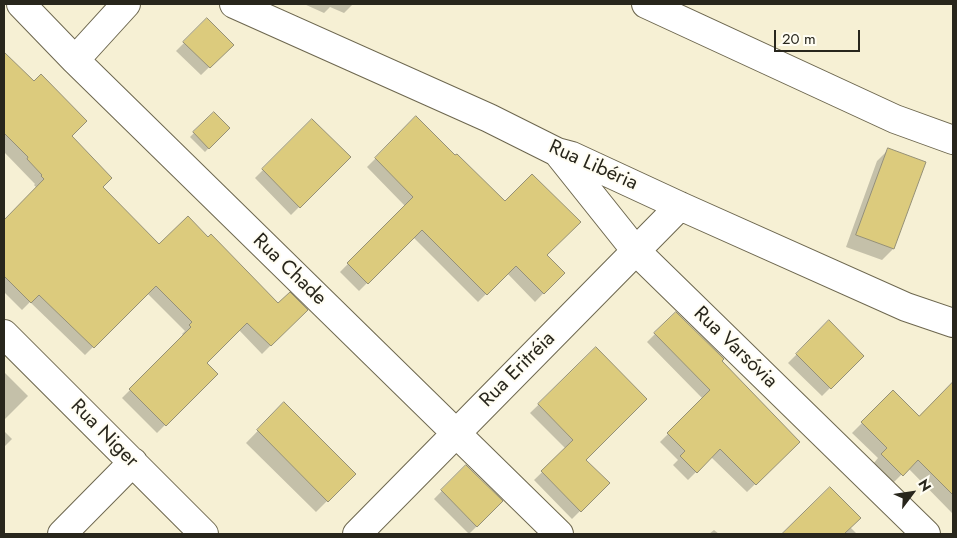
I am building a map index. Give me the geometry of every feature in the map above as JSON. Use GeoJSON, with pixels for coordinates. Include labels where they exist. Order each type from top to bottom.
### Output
{"type":"FeatureCollection","features":[{"type":"Feature","properties":{"kind":"street","name":"Rua Chade"},"geometry":{"type":"LineString","coordinates":[[21,4],[75,60],[559,534]]}},
{"type":"Feature","properties":{"kind":"street"},"geometry":{"type":"LineString","coordinates":[[75,60],[126,4]]}},
{"type":"Feature","properties":{"kind":"street","name":"Rua Libéria"},"geometry":{"type":"LineString","coordinates":[[234,4],[489,118],[557,152],[572,156],[906,306],[953,323]]}},
{"type":"Feature","properties":{"kind":"street"},"geometry":{"type":"LineString","coordinates":[[646,4],[895,119],[953,140]]}},
{"type":"Feature","properties":{"kind":"street","name":"Rua Varsóvia"},"geometry":{"type":"LineString","coordinates":[[557,152],[636,251],[926,534]]}},
{"type":"Feature","properties":{"kind":"street","name":"Rua Eritréia"},"geometry":{"type":"LineString","coordinates":[[357,534],[680,206]]}},
{"type":"Feature","properties":{"kind":"street","name":"Rua Niger"},"geometry":{"type":"LineString","coordinates":[[4,334],[204,534]]}},
{"type":"Feature","properties":{"kind":"street"},"geometry":{"type":"LineString","coordinates":[[62,534],[133,462]]}},
{"type":"Feature","properties":{"kind":"building"},"geometry":{"type":"Polygon","coordinates":[[[207,18],[234,45],[210,68],[183,42],[207,18]]]}},
{"type":"Feature","properties":{"kind":"building"},"geometry":{"type":"Polygon","coordinates":[[[4,52],[34,81],[41,74],[87,121],[72,136],[112,178],[103,187],[159,244],[188,216],[208,237],[211,234],[278,303],[290,292],[308,310],[271,346],[247,323],[207,363],[218,374],[166,426],[129,389],[191,327],[189,325],[192,322],[156,286],[94,348],[39,295],[31,303],[4,276],[4,220],[44,179],[27,159],[28,157],[4,133],[4,52]]]}},
{"type":"Feature","properties":{"kind":"building"},"geometry":{"type":"Polygon","coordinates":[[[214,112],[230,128],[209,149],[193,132],[214,112]]]}},
{"type":"Feature","properties":{"kind":"building"},"geometry":{"type":"Polygon","coordinates":[[[416,116],[505,201],[532,174],[581,222],[547,255],[565,273],[544,294],[516,266],[487,295],[422,230],[368,284],[347,263],[413,197],[375,158],[416,116]]]}},
{"type":"Feature","properties":{"kind":"building"},"geometry":{"type":"Polygon","coordinates":[[[312,119],[351,157],[300,208],[262,169],[312,119]]]}},
{"type":"Feature","properties":{"kind":"building"},"geometry":{"type":"Polygon","coordinates":[[[888,148],[926,162],[894,249],[856,235],[888,148]]]}},
{"type":"Feature","properties":{"kind":"building"},"geometry":{"type":"Polygon","coordinates":[[[676,312],[724,359],[722,361],[800,442],[756,485],[720,449],[697,473],[680,456],[685,451],[667,433],[710,390],[654,333],[676,312]]]}},
{"type":"Feature","properties":{"kind":"building"},"geometry":{"type":"Polygon","coordinates":[[[829,320],[864,356],[831,389],[796,354],[829,320]]]}},
{"type":"Feature","properties":{"kind":"building"},"geometry":{"type":"Polygon","coordinates":[[[596,347],[647,399],[586,460],[610,483],[581,512],[541,471],[573,440],[538,404],[596,347]]]}},
{"type":"Feature","properties":{"kind":"building"},"geometry":{"type":"Polygon","coordinates":[[[953,382],[953,495],[918,460],[903,476],[881,454],[887,448],[861,422],[893,390],[919,416],[953,382]]]}},
{"type":"Feature","properties":{"kind":"building"},"geometry":{"type":"Polygon","coordinates":[[[284,402],[356,474],[328,502],[257,430],[284,402]]]}},
{"type":"Feature","properties":{"kind":"building"},"geometry":{"type":"Polygon","coordinates":[[[466,465],[503,501],[477,527],[441,490],[466,465]]]}},
{"type":"Feature","properties":{"kind":"building"},"geometry":{"type":"Polygon","coordinates":[[[830,487],[861,518],[844,534],[782,534],[830,487]]]}}]}
